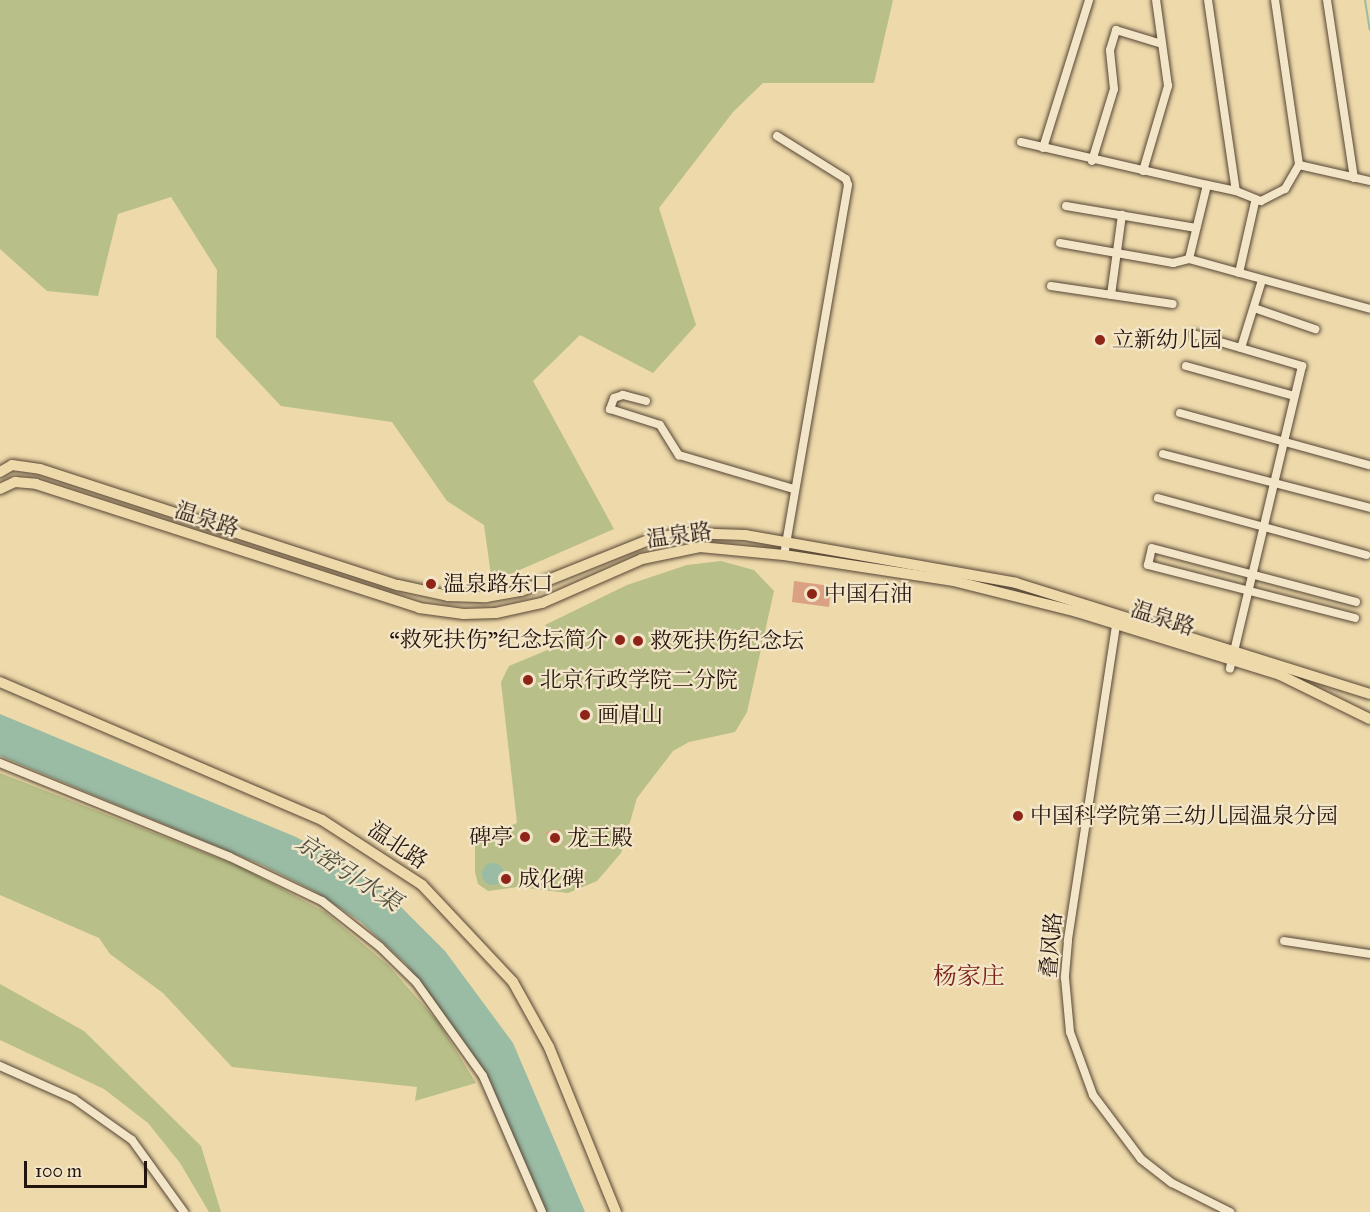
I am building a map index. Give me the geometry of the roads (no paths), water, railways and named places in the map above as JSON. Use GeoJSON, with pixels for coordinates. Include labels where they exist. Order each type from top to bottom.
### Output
{"type":"FeatureCollection","features":[{"type":"Feature","properties":{"kind":"main road","name":"温泉路"},"geometry":{"type":"LineString","coordinates":[[0,472],[12,465],[40,469],[398,585],[448,596],[486,597],[521,591],[623,548],[686,533],[786,542],[957,570],[1117,618],[1280,675],[1370,719]]}},
{"type":"Feature","properties":{"kind":"main road"},"geometry":{"type":"LineString","coordinates":[[36,484],[29,473],[40,469]]}},
{"type":"Feature","properties":{"kind":"main road","name":"温泉路"},"geometry":{"type":"LineString","coordinates":[[0,489],[15,483],[36,484],[419,608],[464,614],[496,613],[542,603],[620,567],[669,551],[722,548],[784,555],[954,581],[1117,618]]}},
{"type":"Feature","properties":{"kind":"main road","name":"温泉路"},"geometry":{"type":"LineString","coordinates":[[1232,660],[1370,694]]}},
{"type":"Feature","properties":{"kind":"main road","name":"温北路"},"geometry":{"type":"LineString","coordinates":[[0,682],[322,820],[422,885],[513,982],[549,1047],[616,1212]]}},
{"type":"Feature","properties":{"kind":"street"},"geometry":{"type":"LineString","coordinates":[[1043,148],[1089,0]]}},
{"type":"Feature","properties":{"kind":"street"},"geometry":{"type":"LineString","coordinates":[[1143,171],[1168,86],[1156,0]]}},
{"type":"Feature","properties":{"kind":"street"},"geometry":{"type":"LineString","coordinates":[[1208,0],[1236,190]]}},
{"type":"Feature","properties":{"kind":"street"},"geometry":{"type":"LineString","coordinates":[[1255,202],[1285,189],[1299,165],[1275,0]]}},
{"type":"Feature","properties":{"kind":"street"},"geometry":{"type":"LineString","coordinates":[[1327,0],[1354,178]]}},
{"type":"Feature","properties":{"kind":"street"},"geometry":{"type":"LineString","coordinates":[[1092,161],[1114,89],[1110,50],[1116,30],[1162,44]]}},
{"type":"Feature","properties":{"kind":"street"},"geometry":{"type":"LineString","coordinates":[[777,136],[846,179],[849,185],[810,423],[795,489],[784,555]]}},
{"type":"Feature","properties":{"kind":"street"},"geometry":{"type":"LineString","coordinates":[[1021,142],[1092,161],[1236,190],[1255,202]]}},
{"type":"Feature","properties":{"kind":"street"},"geometry":{"type":"LineString","coordinates":[[1299,165],[1370,182]]}},
{"type":"Feature","properties":{"kind":"street"},"geometry":{"type":"LineString","coordinates":[[1188,259],[1207,185]]}},
{"type":"Feature","properties":{"kind":"street"},"geometry":{"type":"LineString","coordinates":[[1239,273],[1255,202]]}},
{"type":"Feature","properties":{"kind":"street"},"geometry":{"type":"LineString","coordinates":[[1066,206],[1196,228]]}},
{"type":"Feature","properties":{"kind":"street"},"geometry":{"type":"LineString","coordinates":[[1111,295],[1122,215]]}},
{"type":"Feature","properties":{"kind":"street"},"geometry":{"type":"LineString","coordinates":[[1060,243],[1173,263],[1188,259],[1370,309]]}},
{"type":"Feature","properties":{"kind":"street"},"geometry":{"type":"LineString","coordinates":[[1241,348],[1262,280]]}},
{"type":"Feature","properties":{"kind":"street"},"geometry":{"type":"LineString","coordinates":[[1051,286],[1173,304]]}},
{"type":"Feature","properties":{"kind":"street"},"geometry":{"type":"LineString","coordinates":[[1254,308],[1315,329]]}},
{"type":"Feature","properties":{"kind":"street"},"geometry":{"type":"LineString","coordinates":[[1193,334],[1302,366],[1232,660]]}},
{"type":"Feature","properties":{"kind":"street"},"geometry":{"type":"LineString","coordinates":[[1186,366],[1294,396]]}},
{"type":"Feature","properties":{"kind":"street"},"geometry":{"type":"LineString","coordinates":[[646,401],[623,396],[614,398],[610,409],[660,425],[679,454],[795,489]]}},
{"type":"Feature","properties":{"kind":"street"},"geometry":{"type":"LineString","coordinates":[[1180,413],[1369,465]]}},
{"type":"Feature","properties":{"kind":"street"},"geometry":{"type":"LineString","coordinates":[[1163,454],[1370,508]]}},
{"type":"Feature","properties":{"kind":"street"},"geometry":{"type":"LineString","coordinates":[[1158,498],[1366,555]]}},
{"type":"Feature","properties":{"kind":"street"},"geometry":{"type":"LineString","coordinates":[[1355,618],[1148,566],[1152,548],[1356,602]]}},
{"type":"Feature","properties":{"kind":"street","name":"叠风路"},"geometry":{"type":"LineString","coordinates":[[1117,618],[1067,950],[1070,1032],[1093,1095],[1141,1159],[1172,1183],[1230,1212]]}},
{"type":"Feature","properties":{"kind":"street"},"geometry":{"type":"LineString","coordinates":[[0,763],[230,856],[322,902],[380,946],[416,982],[483,1076],[542,1212]]}},
{"type":"Feature","properties":{"kind":"street"},"geometry":{"type":"LineString","coordinates":[[1284,941],[1370,954]]}},
{"type":"Feature","properties":{"kind":"street"},"geometry":{"type":"LineString","coordinates":[[0,1066],[74,1099],[132,1140],[184,1212]]}},
{"type":"Feature","properties":{"kind":"water","name":"京密引水渠"},"geometry":{"type":"Polygon","coordinates":[[[0,714],[296,837],[350,866],[393,899],[445,951],[513,1043],[585,1212],[543,1212],[490,1081],[468,1047],[406,964],[361,922],[314,891],[262,865],[0,756],[0,714]]]}},
{"type":"Feature","properties":{"kind":"water"},"geometry":{"type":"Polygon","coordinates":[[[493,863],[501,866],[504,874],[501,882],[493,885],[485,882],[482,874],[485,866],[493,863]]]}},
{"type":"Feature","properties":{"kind":"waterway"},"geometry":{"type":"LineString","coordinates":[[1365,0],[1370,30]]}},
{"type":"Feature","properties":{"kind":"place","name":"立新幼儿园"},"geometry":{"type":"Point","coordinates":[1100,340]}},
{"type":"Feature","properties":{"kind":"place","name":"温泉路东口"},"geometry":{"type":"Point","coordinates":[431,584]}},
{"type":"Feature","properties":{"kind":"place","name":"中国石油"},"geometry":{"type":"Point","coordinates":[812,594]}},
{"type":"Feature","properties":{"kind":"place","name":"“救死扶伤”纪念坛简介"},"geometry":{"type":"Point","coordinates":[620,640]}},
{"type":"Feature","properties":{"kind":"place","name":"救死扶伤纪念坛"},"geometry":{"type":"Point","coordinates":[638,641]}},
{"type":"Feature","properties":{"kind":"place","name":"北京行政学院二分院"},"geometry":{"type":"Point","coordinates":[528,680]}},
{"type":"Feature","properties":{"kind":"place","name":"画眉山"},"geometry":{"type":"Point","coordinates":[585,715]}},
{"type":"Feature","properties":{"kind":"place","name":"中国科学院第三幼儿园温泉分园"},"geometry":{"type":"Point","coordinates":[1018,816]}},
{"type":"Feature","properties":{"kind":"place","name":"碑亭"},"geometry":{"type":"Point","coordinates":[525,837]}},
{"type":"Feature","properties":{"kind":"place","name":"龙王殿"},"geometry":{"type":"Point","coordinates":[555,838]}},
{"type":"Feature","properties":{"kind":"place","name":"成化碑"},"geometry":{"type":"Point","coordinates":[506,879]}},
{"type":"Feature","properties":{"kind":"district","name":"杨家庄"},"geometry":{"type":"Point","coordinates":[969,977]}}]}
